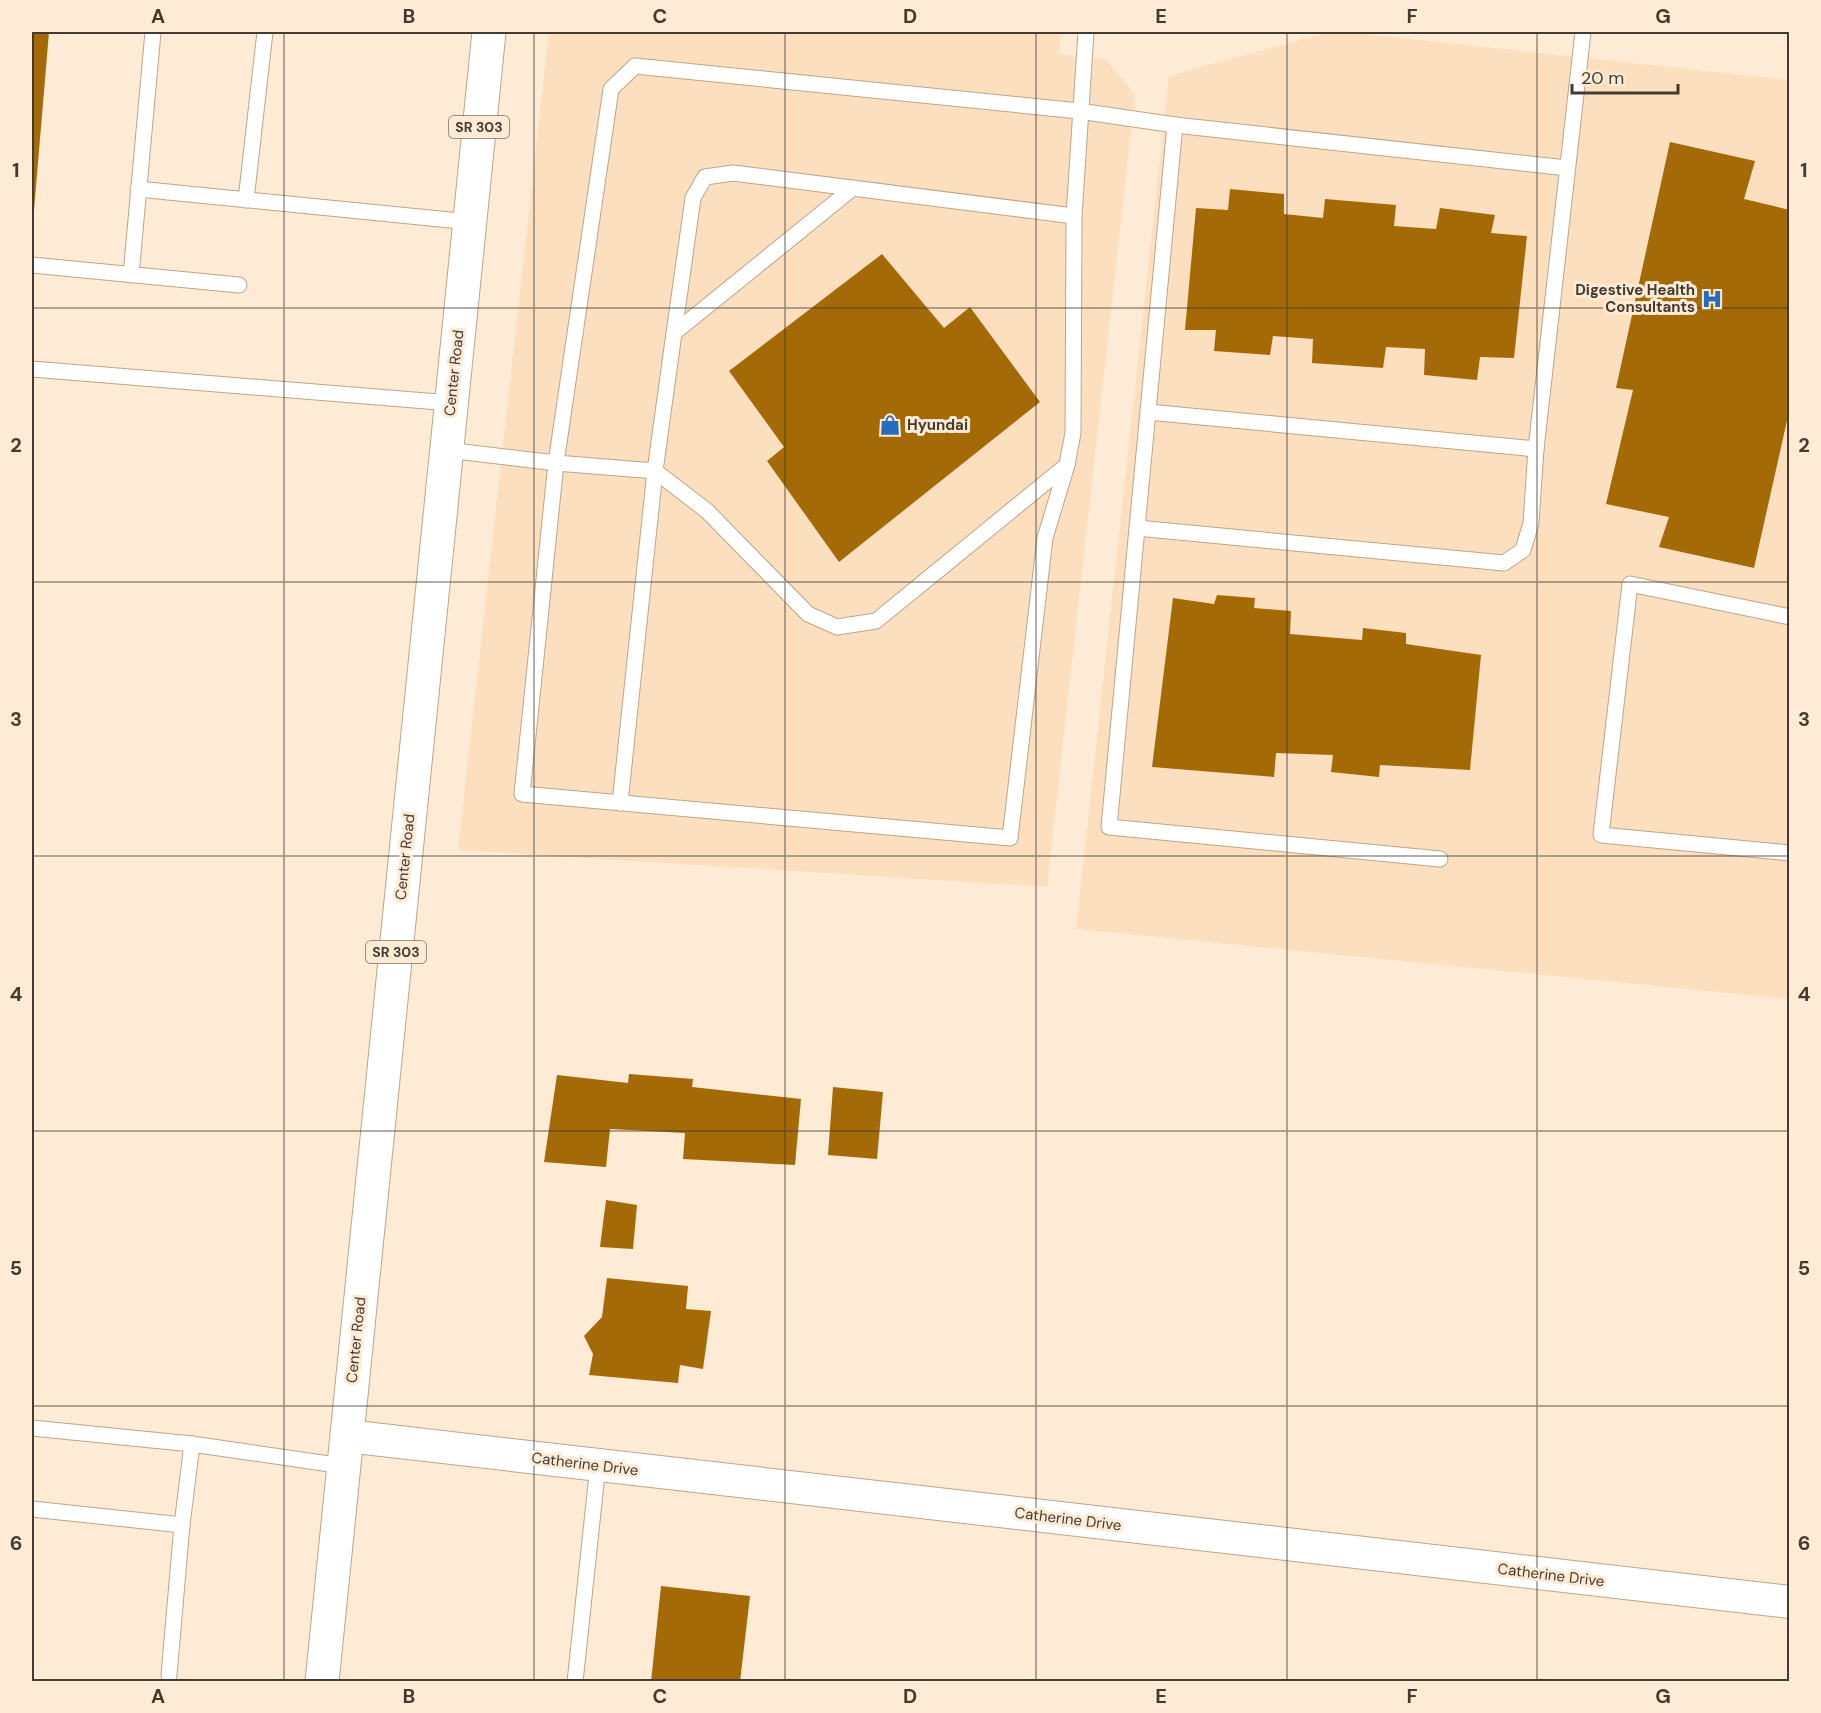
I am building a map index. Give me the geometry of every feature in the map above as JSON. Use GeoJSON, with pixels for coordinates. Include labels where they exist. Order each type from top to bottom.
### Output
{"type":"FeatureCollection","features":[{"type":"Feature","properties":{"kind":"main road","name":"Center Road"},"geometry":{"type":"LineString","coordinates":[[322,1682],[489,32]]}},
{"type":"Feature","properties":{"kind":"street","name":"Catherine Drive"},"geometry":{"type":"LineString","coordinates":[[345,1451],[598,1465],[1790,1602]]}},
{"type":"Feature","properties":{"kind":"lane"},"geometry":{"type":"LineString","coordinates":[[131,274],[153,32]]}},
{"type":"Feature","properties":{"kind":"lane"},"geometry":{"type":"LineString","coordinates":[[246,200],[265,32]]}},
{"type":"Feature","properties":{"kind":"lane"},"geometry":{"type":"LineString","coordinates":[[1086,32],[1079,111],[1074,216],[1073,433],[1067,465],[1045,538],[1010,838],[522,794],[556,463],[611,89],[634,66],[1079,111],[1175,125],[1567,168]]}},
{"type":"Feature","properties":{"kind":"lane"},"geometry":{"type":"LineString","coordinates":[[1137,528],[1504,563],[1523,550],[1531,524],[1536,449],[1583,32]]}},
{"type":"Feature","properties":{"kind":"lane"},"geometry":{"type":"LineString","coordinates":[[1175,125],[1109,826],[1440,859]]}},
{"type":"Feature","properties":{"kind":"lane"},"geometry":{"type":"LineString","coordinates":[[620,803],[655,471],[693,198],[705,177],[733,173],[1074,216]]}},
{"type":"Feature","properties":{"kind":"lane"},"geometry":{"type":"LineString","coordinates":[[674,333],[853,188]]}},
{"type":"Feature","properties":{"kind":"lane"},"geometry":{"type":"LineString","coordinates":[[138,189],[470,222]]}},
{"type":"Feature","properties":{"kind":"lane"},"geometry":{"type":"LineString","coordinates":[[32,266],[239,285]]}},
{"type":"Feature","properties":{"kind":"lane"},"geometry":{"type":"LineString","coordinates":[[32,369],[451,403]]}},
{"type":"Feature","properties":{"kind":"lane"},"geometry":{"type":"LineString","coordinates":[[1148,412],[1536,449]]}},
{"type":"Feature","properties":{"kind":"lane"},"geometry":{"type":"LineString","coordinates":[[447,450],[556,463],[655,471],[707,512],[808,614],[837,627],[876,621],[1067,465]]}},
{"type":"Feature","properties":{"kind":"lane"},"geometry":{"type":"LineString","coordinates":[[1790,617],[1630,584],[1601,835],[1790,853]]}},
{"type":"Feature","properties":{"kind":"lane"},"geometry":{"type":"LineString","coordinates":[[32,1428],[192,1444],[345,1451]]}},
{"type":"Feature","properties":{"kind":"lane"},"geometry":{"type":"LineString","coordinates":[[169,1675],[182,1525],[192,1444]]}},
{"type":"Feature","properties":{"kind":"lane"},"geometry":{"type":"LineString","coordinates":[[575,1682],[598,1465]]}},
{"type":"Feature","properties":{"kind":"lane"},"geometry":{"type":"LineString","coordinates":[[32,1509],[182,1525]]}},
{"type":"Feature","properties":{"kind":"shaded area"},"geometry":{"type":"Polygon","coordinates":[[[549,32],[1061,32],[1059,54],[1106,59],[1135,95],[1047,887],[458,850],[549,32]]]}},
{"type":"Feature","properties":{"kind":"shaded area"},"geometry":{"type":"Polygon","coordinates":[[[1329,32],[1789,80],[1789,999],[1076,929],[1169,76],[1329,32]]]}},
{"type":"Feature","properties":{"kind":"building"},"geometry":{"type":"Polygon","coordinates":[[[32,32],[49,32],[34,210],[32,210],[32,32]]]}},
{"type":"Feature","properties":{"kind":"building","name":"Digestive Health Consultants"},"geometry":{"type":"Polygon","coordinates":[[[1670,142],[1755,161],[1744,199],[1790,210],[1790,407],[1754,568],[1659,547],[1669,517],[1606,504],[1633,390],[1616,388],[1670,142]]]}},
{"type":"Feature","properties":{"kind":"building"},"geometry":{"type":"Polygon","coordinates":[[[1230,189],[1284,194],[1284,214],[1323,218],[1325,199],[1396,205],[1394,226],[1436,229],[1440,208],[1495,215],[1491,233],[1527,236],[1514,358],[1480,357],[1477,380],[1424,375],[1425,349],[1386,347],[1383,368],[1312,363],[1313,339],[1273,336],[1270,355],[1214,351],[1216,330],[1185,330],[1196,208],[1228,210],[1230,189]]]}},
{"type":"Feature","properties":{"kind":"building","name":"Hyundai"},"geometry":{"type":"Polygon","coordinates":[[[882,254],[944,328],[970,307],[1040,402],[839,562],[767,461],[784,447],[729,371],[882,254]]]}},
{"type":"Feature","properties":{"kind":"building"},"geometry":{"type":"Polygon","coordinates":[[[1217,595],[1255,598],[1254,608],[1291,611],[1290,634],[1362,640],[1363,628],[1406,633],[1406,644],[1481,655],[1470,770],[1380,765],[1379,777],[1331,772],[1333,755],[1276,753],[1274,777],[1152,767],[1173,598],[1214,604],[1217,595]]]}},
{"type":"Feature","properties":{"kind":"building"},"geometry":{"type":"Polygon","coordinates":[[[629,1074],[693,1079],[692,1087],[801,1099],[795,1165],[683,1159],[685,1133],[610,1129],[606,1167],[544,1162],[557,1075],[628,1083],[629,1074]]]}},
{"type":"Feature","properties":{"kind":"building"},"geometry":{"type":"Polygon","coordinates":[[[833,1087],[883,1092],[877,1159],[828,1155],[833,1087]]]}},
{"type":"Feature","properties":{"kind":"building"},"geometry":{"type":"Polygon","coordinates":[[[606,1200],[637,1205],[633,1249],[600,1247],[606,1200]]]}},
{"type":"Feature","properties":{"kind":"building"},"geometry":{"type":"Polygon","coordinates":[[[607,1278],[688,1286],[686,1309],[711,1311],[703,1369],[680,1365],[678,1383],[589,1375],[593,1354],[584,1336],[602,1317],[607,1278]]]}},
{"type":"Feature","properties":{"kind":"building"},"geometry":{"type":"Polygon","coordinates":[[[661,1586],[750,1596],[740,1682],[651,1682],[661,1586]]]}},
{"type":"Feature","properties":{"kind":"place","name":"Digestive Health Consultants"},"geometry":{"type":"Point","coordinates":[1712,299]}},
{"type":"Feature","properties":{"kind":"place","name":"Hyundai"},"geometry":{"type":"Point","coordinates":[890,425]}}]}
